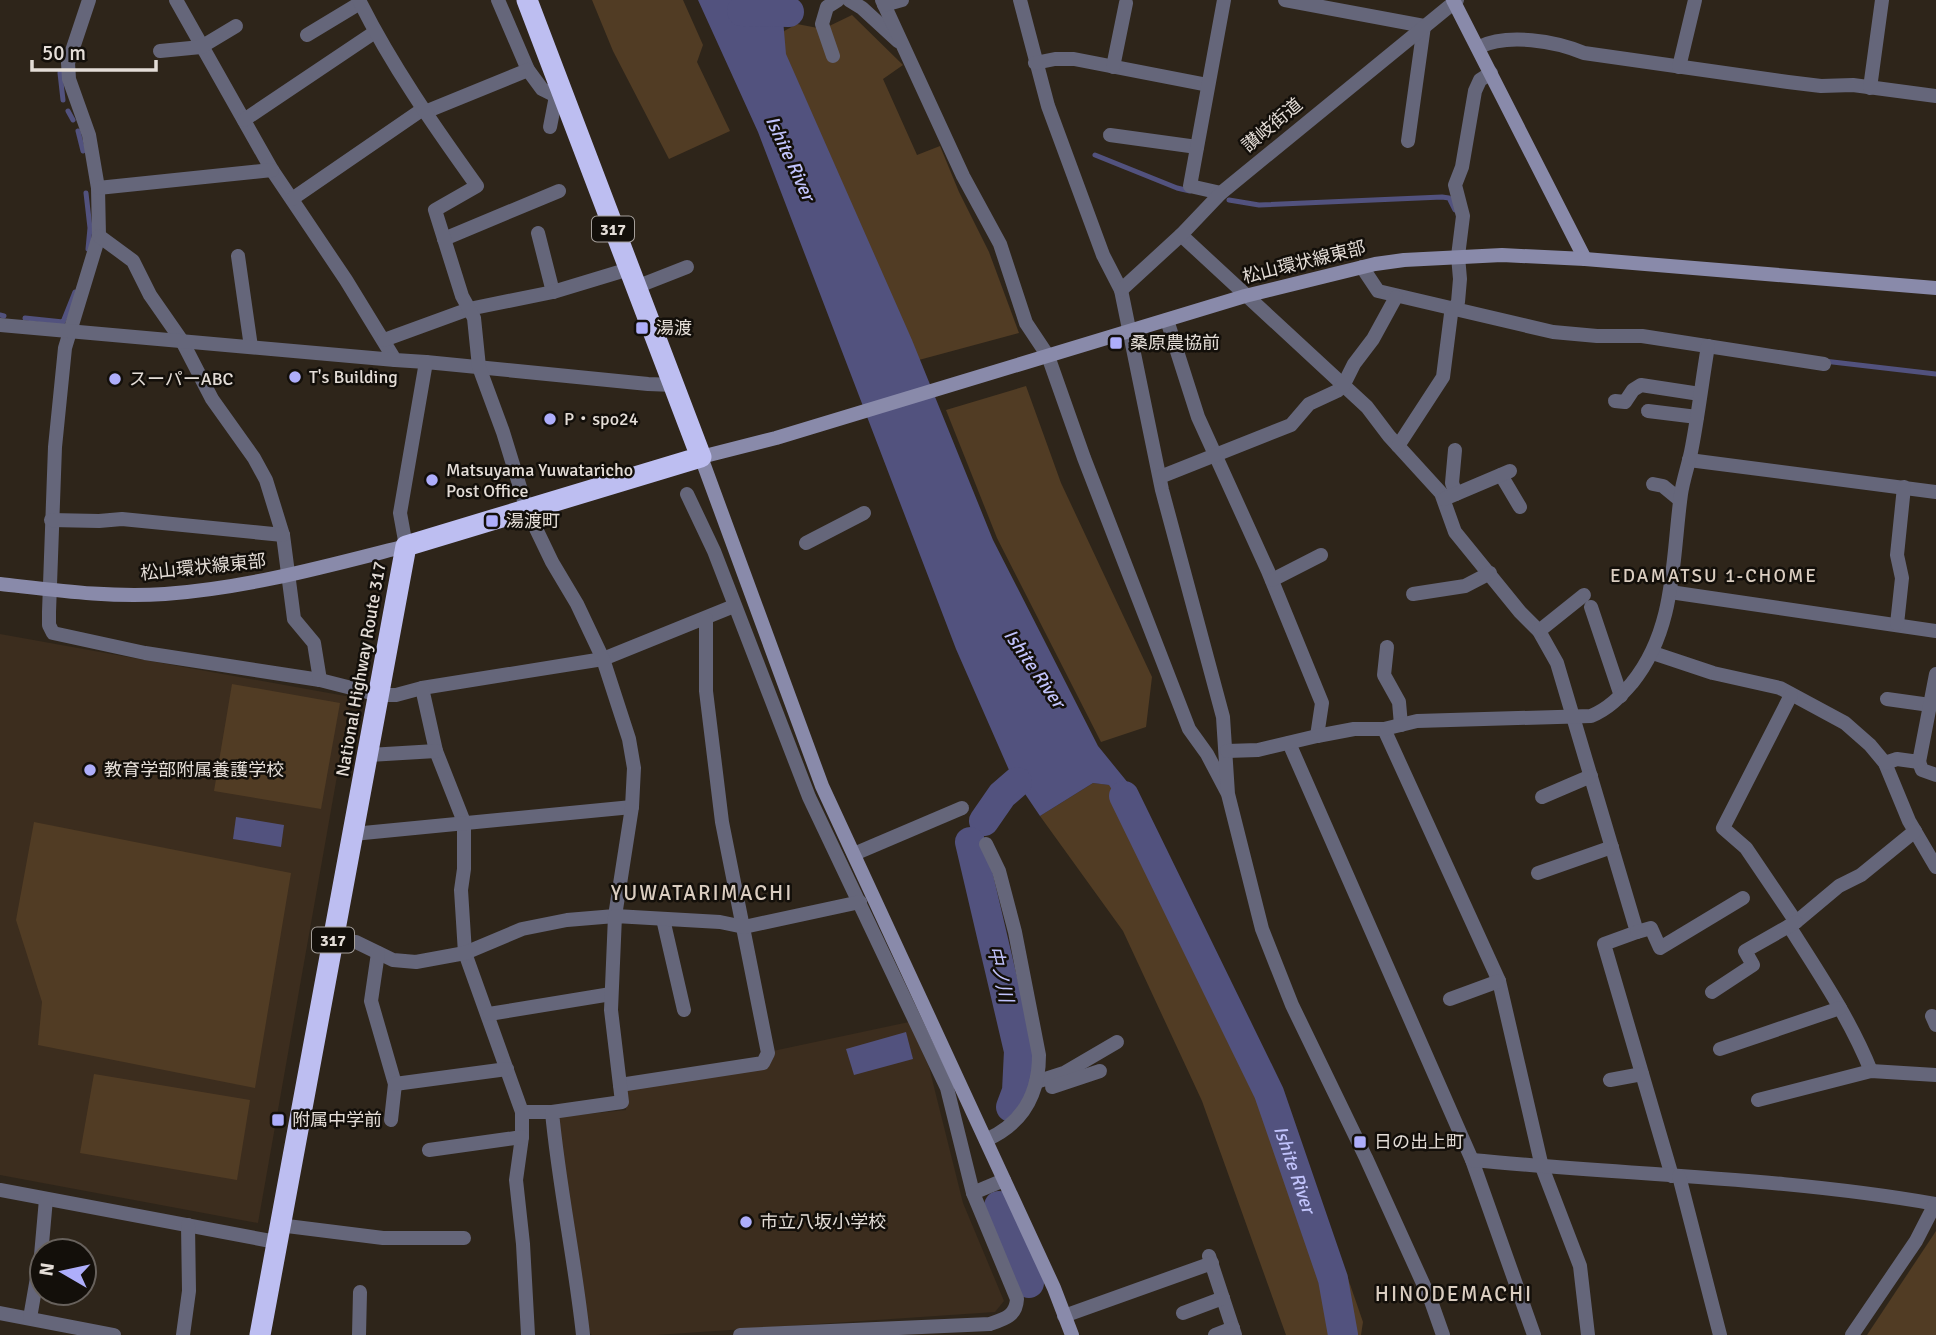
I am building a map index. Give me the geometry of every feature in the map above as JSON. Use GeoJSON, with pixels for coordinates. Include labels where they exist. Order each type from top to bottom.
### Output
{"type":"FeatureCollection","features":[{"type":"Feature","properties":{"kind":"highway","name":"317"},"geometry":{"type":"LineString","coordinates":[[527,0],[559,95],[701,457]]}},
{"type":"Feature","properties":{"kind":"highway","name":"National Highway Route 317"},"geometry":{"type":"LineString","coordinates":[[260,1335],[406,546],[701,457]]}},
{"type":"Feature","properties":{"kind":"street"},"geometry":{"type":"LineString","coordinates":[[89,0],[68,63],[69,79],[89,135],[98,188],[99,236],[88,280],[65,348],[51,520],[49,625],[53,633],[145,653],[320,680],[379,695],[396,695],[422,688],[603,659],[734,606]]}},
{"type":"Feature","properties":{"kind":"street"},"geometry":{"type":"LineString","coordinates":[[176,0],[272,170],[395,360]]}},
{"type":"Feature","properties":{"kind":"street"},"geometry":{"type":"LineString","coordinates":[[498,0],[528,70],[542,89],[559,95],[550,127]]}},
{"type":"Feature","properties":{"kind":"street"},"geometry":{"type":"LineString","coordinates":[[833,56],[822,24],[827,6],[838,0]]}},
{"type":"Feature","properties":{"kind":"street"},"geometry":{"type":"LineString","coordinates":[[849,0],[862,8],[901,44]]}},
{"type":"Feature","properties":{"kind":"street"},"geometry":{"type":"LineString","coordinates":[[902,0],[883,3],[963,176],[1000,244],[1026,323],[1048,356],[1098,497],[1189,729],[1207,754],[1228,794]]}},
{"type":"Feature","properties":{"kind":"street"},"geometry":{"type":"LineString","coordinates":[[1020,0],[1048,106],[1103,255],[1121,290],[1160,477],[1223,718],[1228,794],[1262,929],[1292,1005],[1366,1158],[1431,1301],[1443,1335]]}},
{"type":"Feature","properties":{"kind":"street"},"geometry":{"type":"LineString","coordinates":[[1222,193],[1190,186],[1224,0]]}},
{"type":"Feature","properties":{"kind":"street"},"geometry":{"type":"LineString","coordinates":[[1285,0],[1315,3],[1424,26],[1408,141]]}},
{"type":"Feature","properties":{"kind":"street"},"geometry":{"type":"LineString","coordinates":[[1679,67],[1695,0]]}},
{"type":"Feature","properties":{"kind":"street"},"geometry":{"type":"LineString","coordinates":[[1870,88],[1882,0]]}},
{"type":"Feature","properties":{"kind":"street"},"geometry":{"type":"LineString","coordinates":[[1455,1],[1585,259]]}},
{"type":"Feature","properties":{"kind":"street","name":"讃岐街道"},"geometry":{"type":"LineString","coordinates":[[1121,290],[1181,236],[1222,193],[1455,1]]}},
{"type":"Feature","properties":{"kind":"street"},"geometry":{"type":"LineString","coordinates":[[307,35],[359,2],[424,111],[477,186],[435,210],[462,296],[474,318],[479,367],[527,510],[552,562],[578,604],[603,659],[629,739],[634,768],[632,807],[615,916],[611,994],[622,1102],[552,1112],[522,1112]]}},
{"type":"Feature","properties":{"kind":"street"},"geometry":{"type":"LineString","coordinates":[[1113,66],[1126,3]]}},
{"type":"Feature","properties":{"kind":"street"},"geometry":{"type":"LineString","coordinates":[[160,51],[201,47],[236,26]]}},
{"type":"Feature","properties":{"kind":"street"},"geometry":{"type":"LineString","coordinates":[[244,120],[375,32]]}},
{"type":"Feature","properties":{"kind":"street"},"geometry":{"type":"LineString","coordinates":[[1479,47],[1508,39],[1567,46],[1584,53],[1821,86],[1870,88],[1936,96]]}},
{"type":"Feature","properties":{"kind":"street"},"geometry":{"type":"LineString","coordinates":[[1035,63],[1074,59],[1208,85]]}},
{"type":"Feature","properties":{"kind":"street"},"geometry":{"type":"LineString","coordinates":[[292,199],[424,111],[528,70]]}},
{"type":"Feature","properties":{"kind":"street"},"geometry":{"type":"LineString","coordinates":[[1398,446],[1443,377],[1451,314],[1458,302],[1458,256],[1462,216],[1455,185],[1462,167],[1475,91],[1480,80],[1491,73]]}},
{"type":"Feature","properties":{"kind":"street"},"geometry":{"type":"LineString","coordinates":[[1110,135],[1197,147]]}},
{"type":"Feature","properties":{"kind":"street"},"geometry":{"type":"LineString","coordinates":[[98,188],[272,170]]}},
{"type":"Feature","properties":{"kind":"street"},"geometry":{"type":"LineString","coordinates":[[444,239],[558,191]]}},
{"type":"Feature","properties":{"kind":"street"},"geometry":{"type":"LineString","coordinates":[[538,233],[553,292]]}},
{"type":"Feature","properties":{"kind":"street"},"geometry":{"type":"LineString","coordinates":[[99,236],[133,261],[150,295],[182,341],[212,400],[254,458],[266,480],[283,535],[295,619],[314,643],[320,680]]}},
{"type":"Feature","properties":{"kind":"street"},"geometry":{"type":"LineString","coordinates":[[1181,236],[1367,407],[1441,493],[1450,496],[1506,473],[1520,507]]}},
{"type":"Feature","properties":{"kind":"street","name":"松山環状線東部"},"geometry":{"type":"LineString","coordinates":[[701,457],[776,438],[1245,296],[1362,267],[1404,260],[1502,255],[1585,259],[1936,288]]}},
{"type":"Feature","properties":{"kind":"street"},"geometry":{"type":"LineString","coordinates":[[237,256],[251,347]]}},
{"type":"Feature","properties":{"kind":"street"},"geometry":{"type":"LineString","coordinates":[[384,340],[469,309],[687,267]]}},
{"type":"Feature","properties":{"kind":"street"},"geometry":{"type":"LineString","coordinates":[[1362,267],[1378,292],[1553,332],[1642,336],[1824,364]]}},
{"type":"Feature","properties":{"kind":"street"},"geometry":{"type":"LineString","coordinates":[[1160,477],[1291,425],[1309,404],[1343,386],[1396,297]]}},
{"type":"Feature","properties":{"kind":"street"},"geometry":{"type":"LineString","coordinates":[[1167,320],[1198,416],[1272,580],[1322,703],[1317,736]]}},
{"type":"Feature","properties":{"kind":"street"},"geometry":{"type":"LineString","coordinates":[[0,325],[674,385]]}},
{"type":"Feature","properties":{"kind":"street"},"geometry":{"type":"LineString","coordinates":[[1227,751],[1258,750],[1354,729],[1384,729],[1417,721],[1591,716],[1603,711],[1621,696],[1653,653],[1663,626],[1670,592],[1680,500],[1708,346]]}},
{"type":"Feature","properties":{"kind":"street"},"geometry":{"type":"LineString","coordinates":[[406,546],[400,513],[426,362]]}},
{"type":"Feature","properties":{"kind":"street"},"geometry":{"type":"LineString","coordinates":[[1615,401],[1625,402],[1633,390],[1642,385],[1700,394]]}},
{"type":"Feature","properties":{"kind":"street"},"geometry":{"type":"LineString","coordinates":[[1648,411],[1697,417]]}},
{"type":"Feature","properties":{"kind":"street"},"geometry":{"type":"LineString","coordinates":[[1455,450],[1450,496],[1455,532],[1520,612],[1539,631],[1557,663],[1637,932]]}},
{"type":"Feature","properties":{"kind":"street"},"geometry":{"type":"LineString","coordinates":[[701,457],[822,786],[986,1140],[1072,1335]]}},
{"type":"Feature","properties":{"kind":"street"},"geometry":{"type":"LineString","coordinates":[[1689,460],[1936,492]]}},
{"type":"Feature","properties":{"kind":"street"},"geometry":{"type":"LineString","coordinates":[[1653,484],[1663,486],[1680,500]]}},
{"type":"Feature","properties":{"kind":"street"},"geometry":{"type":"LineString","coordinates":[[1897,624],[1902,578],[1897,555],[1904,488]]}},
{"type":"Feature","properties":{"kind":"street"},"geometry":{"type":"LineString","coordinates":[[687,494],[714,551],[810,797],[947,1088],[973,1193],[1017,1299],[1016,1309],[1010,1317],[991,1329],[740,1335]]}},
{"type":"Feature","properties":{"kind":"street"},"geometry":{"type":"LineString","coordinates":[[806,543],[864,513]]}},
{"type":"Feature","properties":{"kind":"street"},"geometry":{"type":"LineString","coordinates":[[51,520],[122,519],[283,535]]}},
{"type":"Feature","properties":{"kind":"street","name":"松山環状線東部"},"geometry":{"type":"LineString","coordinates":[[0,584],[50,590],[164,594],[287,576],[406,546]]}},
{"type":"Feature","properties":{"kind":"street"},"geometry":{"type":"LineString","coordinates":[[1272,580],[1321,555]]}},
{"type":"Feature","properties":{"kind":"street"},"geometry":{"type":"LineString","coordinates":[[1413,594],[1465,586],[1490,573]]}},
{"type":"Feature","properties":{"kind":"street"},"geometry":{"type":"LineString","coordinates":[[1670,592],[1936,631]]}},
{"type":"Feature","properties":{"kind":"street"},"geometry":{"type":"LineString","coordinates":[[1539,631],[1588,601],[1621,696]]}},
{"type":"Feature","properties":{"kind":"street"},"geometry":{"type":"LineString","coordinates":[[620,1085],[763,1063],[768,1053],[722,822],[706,691],[706,619]]}},
{"type":"Feature","properties":{"kind":"street"},"geometry":{"type":"LineString","coordinates":[[1387,647],[1384,675],[1399,702],[1401,725]]}},
{"type":"Feature","properties":{"kind":"street"},"geometry":{"type":"LineString","coordinates":[[1653,653],[1713,673],[1780,688],[1845,723],[1870,745],[1885,763],[1915,831],[1936,867]]}},
{"type":"Feature","properties":{"kind":"street"},"geometry":{"type":"LineString","coordinates":[[1936,674],[1930,705],[1930,737],[1919,762],[1922,770],[1936,775]]}},
{"type":"Feature","properties":{"kind":"street"},"geometry":{"type":"LineString","coordinates":[[422,688],[436,751],[464,822],[461,890],[465,953],[522,1112],[522,1138],[516,1180],[528,1335]]}},
{"type":"Feature","properties":{"kind":"street"},"geometry":{"type":"LineString","coordinates":[[1791,695],[1723,828],[1746,848],[1840,1008],[1871,1071]]}},
{"type":"Feature","properties":{"kind":"street"},"geometry":{"type":"LineString","coordinates":[[1887,699],[1930,705]]}},
{"type":"Feature","properties":{"kind":"street"},"geometry":{"type":"LineString","coordinates":[[1384,729],[1499,981],[1542,1167],[1580,1266],[1588,1335]]}},
{"type":"Feature","properties":{"kind":"street"},"geometry":{"type":"LineString","coordinates":[[1289,743],[1472,1160],[1535,1335]]}},
{"type":"Feature","properties":{"kind":"street"},"geometry":{"type":"LineString","coordinates":[[369,755],[436,751]]}},
{"type":"Feature","properties":{"kind":"street"},"geometry":{"type":"LineString","coordinates":[[1885,763],[1897,759],[1919,762]]}},
{"type":"Feature","properties":{"kind":"street"},"geometry":{"type":"LineString","coordinates":[[1542,797],[1591,776]]}},
{"type":"Feature","properties":{"kind":"street"},"geometry":{"type":"LineString","coordinates":[[353,834],[632,807]]}},
{"type":"Feature","properties":{"kind":"street"},"geometry":{"type":"LineString","coordinates":[[854,854],[962,808]]}},
{"type":"Feature","properties":{"kind":"street"},"geometry":{"type":"LineString","coordinates":[[1712,992],[1753,965],[1745,951],[1792,924],[1839,886],[1861,875],[1915,831]]}},
{"type":"Feature","properties":{"kind":"street"},"geometry":{"type":"LineString","coordinates":[[986,844],[999,871],[1015,932],[1039,1055],[1034,1087],[1013,1124],[1002,1133],[986,1140]]}},
{"type":"Feature","properties":{"kind":"street"},"geometry":{"type":"LineString","coordinates":[[1538,873],[1612,847]]}},
{"type":"Feature","properties":{"kind":"street"},"geometry":{"type":"LineString","coordinates":[[1720,1335],[1676,1176],[1642,1074],[1604,944],[1651,928],[1660,948],[1743,898]]}},
{"type":"Feature","properties":{"kind":"street"},"geometry":{"type":"LineString","coordinates":[[332,941],[356,942],[393,960],[416,962],[465,953],[522,929],[567,920],[615,916],[720,922],[744,927],[860,902]]}},
{"type":"Feature","properties":{"kind":"street"},"geometry":{"type":"LineString","coordinates":[[663,919],[684,1010]]}},
{"type":"Feature","properties":{"kind":"street"},"geometry":{"type":"LineString","coordinates":[[378,953],[370,1001],[395,1084],[391,1120]]}},
{"type":"Feature","properties":{"kind":"street"},"geometry":{"type":"LineString","coordinates":[[1450,999],[1499,981]]}},
{"type":"Feature","properties":{"kind":"street"},"geometry":{"type":"LineString","coordinates":[[489,1014],[611,994]]}},
{"type":"Feature","properties":{"kind":"street"},"geometry":{"type":"LineString","coordinates":[[1720,1049],[1840,1008]]}},
{"type":"Feature","properties":{"kind":"street"},"geometry":{"type":"LineString","coordinates":[[1034,1087],[1117,1042]]}},
{"type":"Feature","properties":{"kind":"street"},"geometry":{"type":"LineString","coordinates":[[395,1084],[507,1069]]}},
{"type":"Feature","properties":{"kind":"street"},"geometry":{"type":"LineString","coordinates":[[1034,1087],[1100,1071]]}},
{"type":"Feature","properties":{"kind":"street"},"geometry":{"type":"LineString","coordinates":[[1758,1100],[1871,1071],[1936,1075]]}},
{"type":"Feature","properties":{"kind":"street"},"geometry":{"type":"LineString","coordinates":[[1610,1080],[1642,1074]]}},
{"type":"Feature","properties":{"kind":"street"},"geometry":{"type":"LineString","coordinates":[[552,1112],[566,1230],[576,1276],[583,1335]]}},
{"type":"Feature","properties":{"kind":"street"},"geometry":{"type":"LineString","coordinates":[[429,1150],[522,1138]]}},
{"type":"Feature","properties":{"kind":"street"},"geometry":{"type":"LineString","coordinates":[[1472,1160],[1882,1195],[1936,1204],[1916,1241],[1852,1335]]}},
{"type":"Feature","properties":{"kind":"street"},"geometry":{"type":"LineString","coordinates":[[973,1193],[1004,1180]]}},
{"type":"Feature","properties":{"kind":"street"},"geometry":{"type":"LineString","coordinates":[[0,1190],[188,1225],[383,1238],[464,1238]]}},
{"type":"Feature","properties":{"kind":"street"},"geometry":{"type":"LineString","coordinates":[[30,1318],[41,1255],[46,1199]]}},
{"type":"Feature","properties":{"kind":"street"},"geometry":{"type":"LineString","coordinates":[[183,1335],[189,1291],[188,1225]]}},
{"type":"Feature","properties":{"kind":"street"},"geometry":{"type":"LineString","coordinates":[[1064,1316],[1211,1259],[1234,1331],[1215,1335]]}},
{"type":"Feature","properties":{"kind":"street"},"geometry":{"type":"LineString","coordinates":[[359,1335],[360,1292]]}},
{"type":"Feature","properties":{"kind":"street"},"geometry":{"type":"LineString","coordinates":[[1183,1313],[1223,1298]]}},
{"type":"Feature","properties":{"kind":"street"},"geometry":{"type":"LineString","coordinates":[[0,1313],[114,1335]]}},
{"type":"Feature","properties":{"kind":"shaded area"},"geometry":{"type":"Polygon","coordinates":[[[592,0],[683,0],[703,45],[697,62],[730,131],[669,159],[613,51],[592,0]]]}},
{"type":"Feature","properties":{"kind":"shaded area"},"geometry":{"type":"Polygon","coordinates":[[[852,15],[903,65],[883,79],[917,155],[940,146],[989,252],[1019,333],[904,364],[764,42],[797,24],[823,29],[852,15]]]}},
{"type":"Feature","properties":{"kind":"shaded area"},"geometry":{"type":"Polygon","coordinates":[[[1026,386],[1061,483],[1152,677],[1146,727],[1101,742],[997,538],[946,410],[1026,386]]]}},
{"type":"Feature","properties":{"kind":"shaded area"},"geometry":{"type":"Polygon","coordinates":[[[0,634],[351,697],[258,1223],[0,1175],[0,634]]]}},
{"type":"Feature","properties":{"kind":"shaded area"},"geometry":{"type":"Polygon","coordinates":[[[232,684],[340,703],[321,809],[214,791],[232,684]]]}},
{"type":"Feature","properties":{"kind":"shaded area"},"geometry":{"type":"Polygon","coordinates":[[[1093,783],[1110,785],[1138,830],[1133,789],[1283,1090],[1363,1322],[1361,1335],[1286,1335],[1202,1101],[1123,931],[1040,816],[1093,783]]]}},
{"type":"Feature","properties":{"kind":"shaded area"},"geometry":{"type":"Polygon","coordinates":[[[34,822],[291,873],[255,1088],[38,1045],[42,1002],[16,920],[34,822]]]}},
{"type":"Feature","properties":{"kind":"shaded area"},"geometry":{"type":"Polygon","coordinates":[[[909,1022],[929,1067],[963,1203],[1004,1301],[995,1312],[656,1335],[592,1335],[588,1332],[558,1117],[626,1110],[625,1090],[763,1069],[773,1051],[909,1022]]]}},
{"type":"Feature","properties":{"kind":"shaded area"},"geometry":{"type":"Polygon","coordinates":[[[94,1074],[250,1100],[237,1180],[80,1153],[94,1074]]]}},
{"type":"Feature","properties":{"kind":"shaded area"},"geometry":{"type":"Polygon","coordinates":[[[1936,1231],[1936,1335],[1867,1335],[1936,1231]]]}},
{"type":"Feature","properties":{"kind":"water"},"geometry":{"type":"Polygon","coordinates":[[[698,0],[765,0],[768,4],[782,8],[786,54],[912,340],[993,540],[1098,746],[1133,789],[1139,832],[1109,785],[1093,783],[1040,816],[1009,770],[956,649],[758,132],[698,0]]]}},
{"type":"Feature","properties":{"kind":"water"},"geometry":{"type":"Polygon","coordinates":[[[236,817],[284,825],[281,847],[233,839],[236,817]]]}},
{"type":"Feature","properties":{"kind":"water"},"geometry":{"type":"Polygon","coordinates":[[[906,1032],[913,1059],[854,1075],[846,1049],[906,1032]]]}},
{"type":"Feature","properties":{"kind":"waterway"},"geometry":{"type":"LineString","coordinates":[[742,11],[789,12]]}},
{"type":"Feature","properties":{"kind":"waterway"},"geometry":{"type":"LineString","coordinates":[[60,73],[63,100]]}},
{"type":"Feature","properties":{"kind":"waterway"},"geometry":{"type":"LineString","coordinates":[[68,111],[73,120]]}},
{"type":"Feature","properties":{"kind":"waterway"},"geometry":{"type":"LineString","coordinates":[[78,131],[83,151]]}},
{"type":"Feature","properties":{"kind":"waterway"},"geometry":{"type":"LineString","coordinates":[[1095,155],[1190,191]]}},
{"type":"Feature","properties":{"kind":"waterway"},"geometry":{"type":"LineString","coordinates":[[86,193],[90,228],[88,249]]}},
{"type":"Feature","properties":{"kind":"waterway"},"geometry":{"type":"LineString","coordinates":[[1229,200],[1259,205],[1442,197],[1449,198],[1455,210]]}},
{"type":"Feature","properties":{"kind":"waterway"},"geometry":{"type":"LineString","coordinates":[[25,318],[63,322],[75,292]]}},
{"type":"Feature","properties":{"kind":"waterway"},"geometry":{"type":"LineString","coordinates":[[0,315],[4,316]]}},
{"type":"Feature","properties":{"kind":"waterway"},"geometry":{"type":"LineString","coordinates":[[1824,361],[1936,374]]}},
{"type":"Feature","properties":{"kind":"waterway","name":"中ノ川"},"geometry":{"type":"LineString","coordinates":[[984,821],[1002,795],[1017,782]]}},
{"type":"Feature","properties":{"kind":"waterway","name":"Ishite River"},"geometry":{"type":"LineString","coordinates":[[1124,796],[1269,1093],[1333,1279],[1343,1335]]}},
{"type":"Feature","properties":{"kind":"waterway","name":"中ノ川"},"geometry":{"type":"LineString","coordinates":[[970,842],[1019,1051],[1017,1091],[1011,1107]]}},
{"type":"Feature","properties":{"kind":"waterway","name":"中ノ川"},"geometry":{"type":"LineString","coordinates":[[999,1206],[1029,1283]]}},
{"type":"Feature","properties":{"kind":"place","name":"湯渡"},"geometry":{"type":"Point","coordinates":[642,328]}},
{"type":"Feature","properties":{"kind":"place","name":"桑原農協前"},"geometry":{"type":"Point","coordinates":[1116,343]}},
{"type":"Feature","properties":{"kind":"place","name":"T's Building"},"geometry":{"type":"Point","coordinates":[295,377]}},
{"type":"Feature","properties":{"kind":"place","name":"スーパーABC"},"geometry":{"type":"Point","coordinates":[115,379]}},
{"type":"Feature","properties":{"kind":"place","name":"P・spo24"},"geometry":{"type":"Point","coordinates":[550,419]}},
{"type":"Feature","properties":{"kind":"place","name":"Matsuyama Yuwataricho Post Office"},"geometry":{"type":"Point","coordinates":[432,480]}},
{"type":"Feature","properties":{"kind":"place","name":"湯渡町"},"geometry":{"type":"Point","coordinates":[492,521]}},
{"type":"Feature","properties":{"kind":"place","name":"教育学部附属養護学校"},"geometry":{"type":"Point","coordinates":[90,770]}},
{"type":"Feature","properties":{"kind":"place","name":"附属中学前"},"geometry":{"type":"Point","coordinates":[278,1120]}},
{"type":"Feature","properties":{"kind":"place","name":"日の出上町"},"geometry":{"type":"Point","coordinates":[1360,1142]}},
{"type":"Feature","properties":{"kind":"place","name":"市立八坂小学校"},"geometry":{"type":"Point","coordinates":[746,1222]}},
{"type":"Feature","properties":{"kind":"district","name":"EDAMATSU 1-CHOME"},"geometry":{"type":"Point","coordinates":[1714,575]}},
{"type":"Feature","properties":{"kind":"district","name":"YUWATARIMACHI"},"geometry":{"type":"Point","coordinates":[702,893]}},
{"type":"Feature","properties":{"kind":"district","name":"HINODEMACHI"},"geometry":{"type":"Point","coordinates":[1454,1294]}}]}
